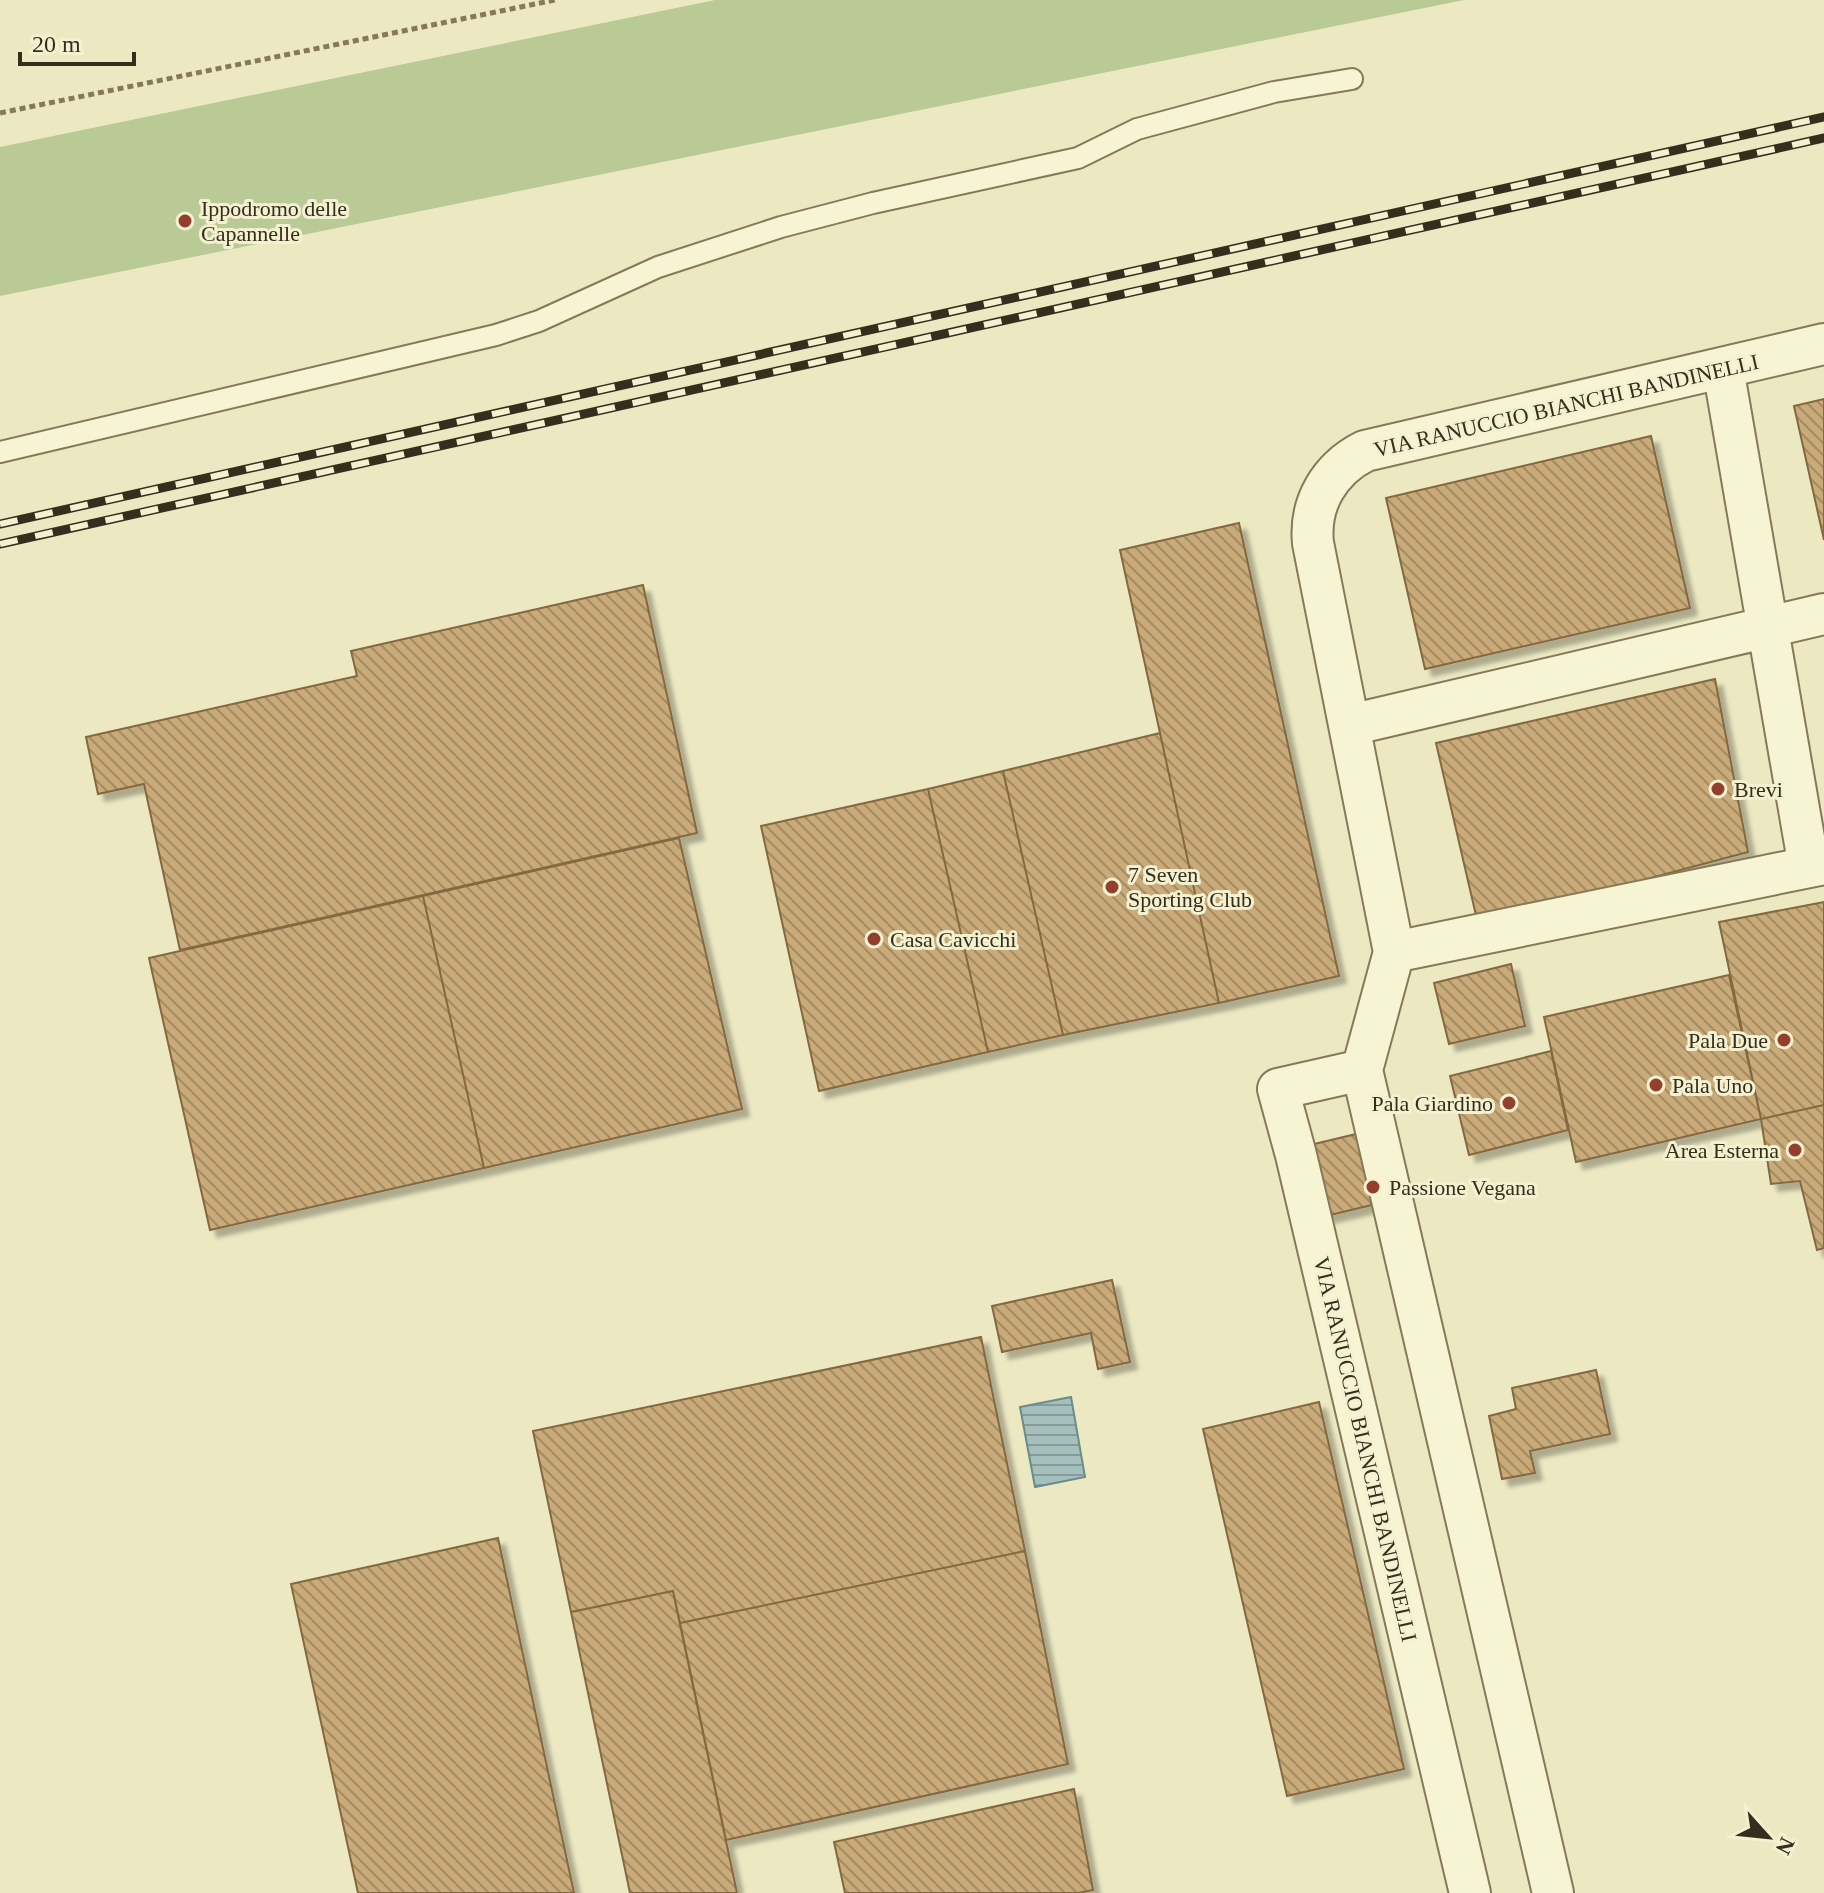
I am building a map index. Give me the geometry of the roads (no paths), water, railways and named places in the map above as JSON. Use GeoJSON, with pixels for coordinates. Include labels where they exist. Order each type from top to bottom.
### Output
{"type":"FeatureCollection","features":[{"type":"Feature","properties":{"kind":"street","name":"VIA RANUCCIO BIANCHI BANDINELLI"},"geometry":{"type":"LineString","coordinates":[[1553,1893],[1362,1070],[1394,952],[1312,530],[1316,505],[1336,472],[1356,456],[1376,448],[1824,344]]}},
{"type":"Feature","properties":{"kind":"street"},"geometry":{"type":"LineString","coordinates":[[1394,952],[1817,865],[1768,627],[1723,368]]}},
{"type":"Feature","properties":{"kind":"street"},"geometry":{"type":"LineString","coordinates":[[1350,725],[1824,614]]}},
{"type":"Feature","properties":{"kind":"street","name":"VIA RANUCCIO BIANCHI BANDINELLI"},"geometry":{"type":"LineString","coordinates":[[1362,1070],[1278,1089],[1304,1186],[1470,1893]]}},
{"type":"Feature","properties":{"kind":"lane"},"geometry":{"type":"LineString","coordinates":[[0,452],[496,335],[539,321],[658,267],[781,227],[873,203],[1078,158],[1137,129],[1274,92],[1352,79]]}},
{"type":"Feature","properties":{"kind":"water"},"geometry":{"type":"Polygon","coordinates":[[[1071,1397],[1085,1477],[1035,1487],[1020,1407],[1071,1397]]]}},
{"type":"Feature","properties":{"kind":"railway"},"geometry":{"type":"LineString","coordinates":[[0,524],[1824,117]]}},
{"type":"Feature","properties":{"kind":"railway"},"geometry":{"type":"LineString","coordinates":[[0,544],[1824,138]]}},
{"type":"Feature","properties":{"kind":"place","name":"Ippodromo delle Capannelle"},"geometry":{"type":"Point","coordinates":[185,221]}},
{"type":"Feature","properties":{"kind":"place","name":"Brevi"},"geometry":{"type":"Point","coordinates":[1718,789]}},
{"type":"Feature","properties":{"kind":"place","name":"7 Seven Sporting Club"},"geometry":{"type":"Point","coordinates":[1112,887]}},
{"type":"Feature","properties":{"kind":"place","name":"Casa Cavicchi"},"geometry":{"type":"Point","coordinates":[874,939]}},
{"type":"Feature","properties":{"kind":"place","name":"Pala Due"},"geometry":{"type":"Point","coordinates":[1784,1040]}},
{"type":"Feature","properties":{"kind":"place","name":"Pala Uno"},"geometry":{"type":"Point","coordinates":[1656,1085]}},
{"type":"Feature","properties":{"kind":"place","name":"Pala Giardino"},"geometry":{"type":"Point","coordinates":[1509,1103]}},
{"type":"Feature","properties":{"kind":"place","name":"Area Esterna"},"geometry":{"type":"Point","coordinates":[1795,1150]}},
{"type":"Feature","properties":{"kind":"place","name":"Passione Vegana"},"geometry":{"type":"Point","coordinates":[1373,1187]}}]}
